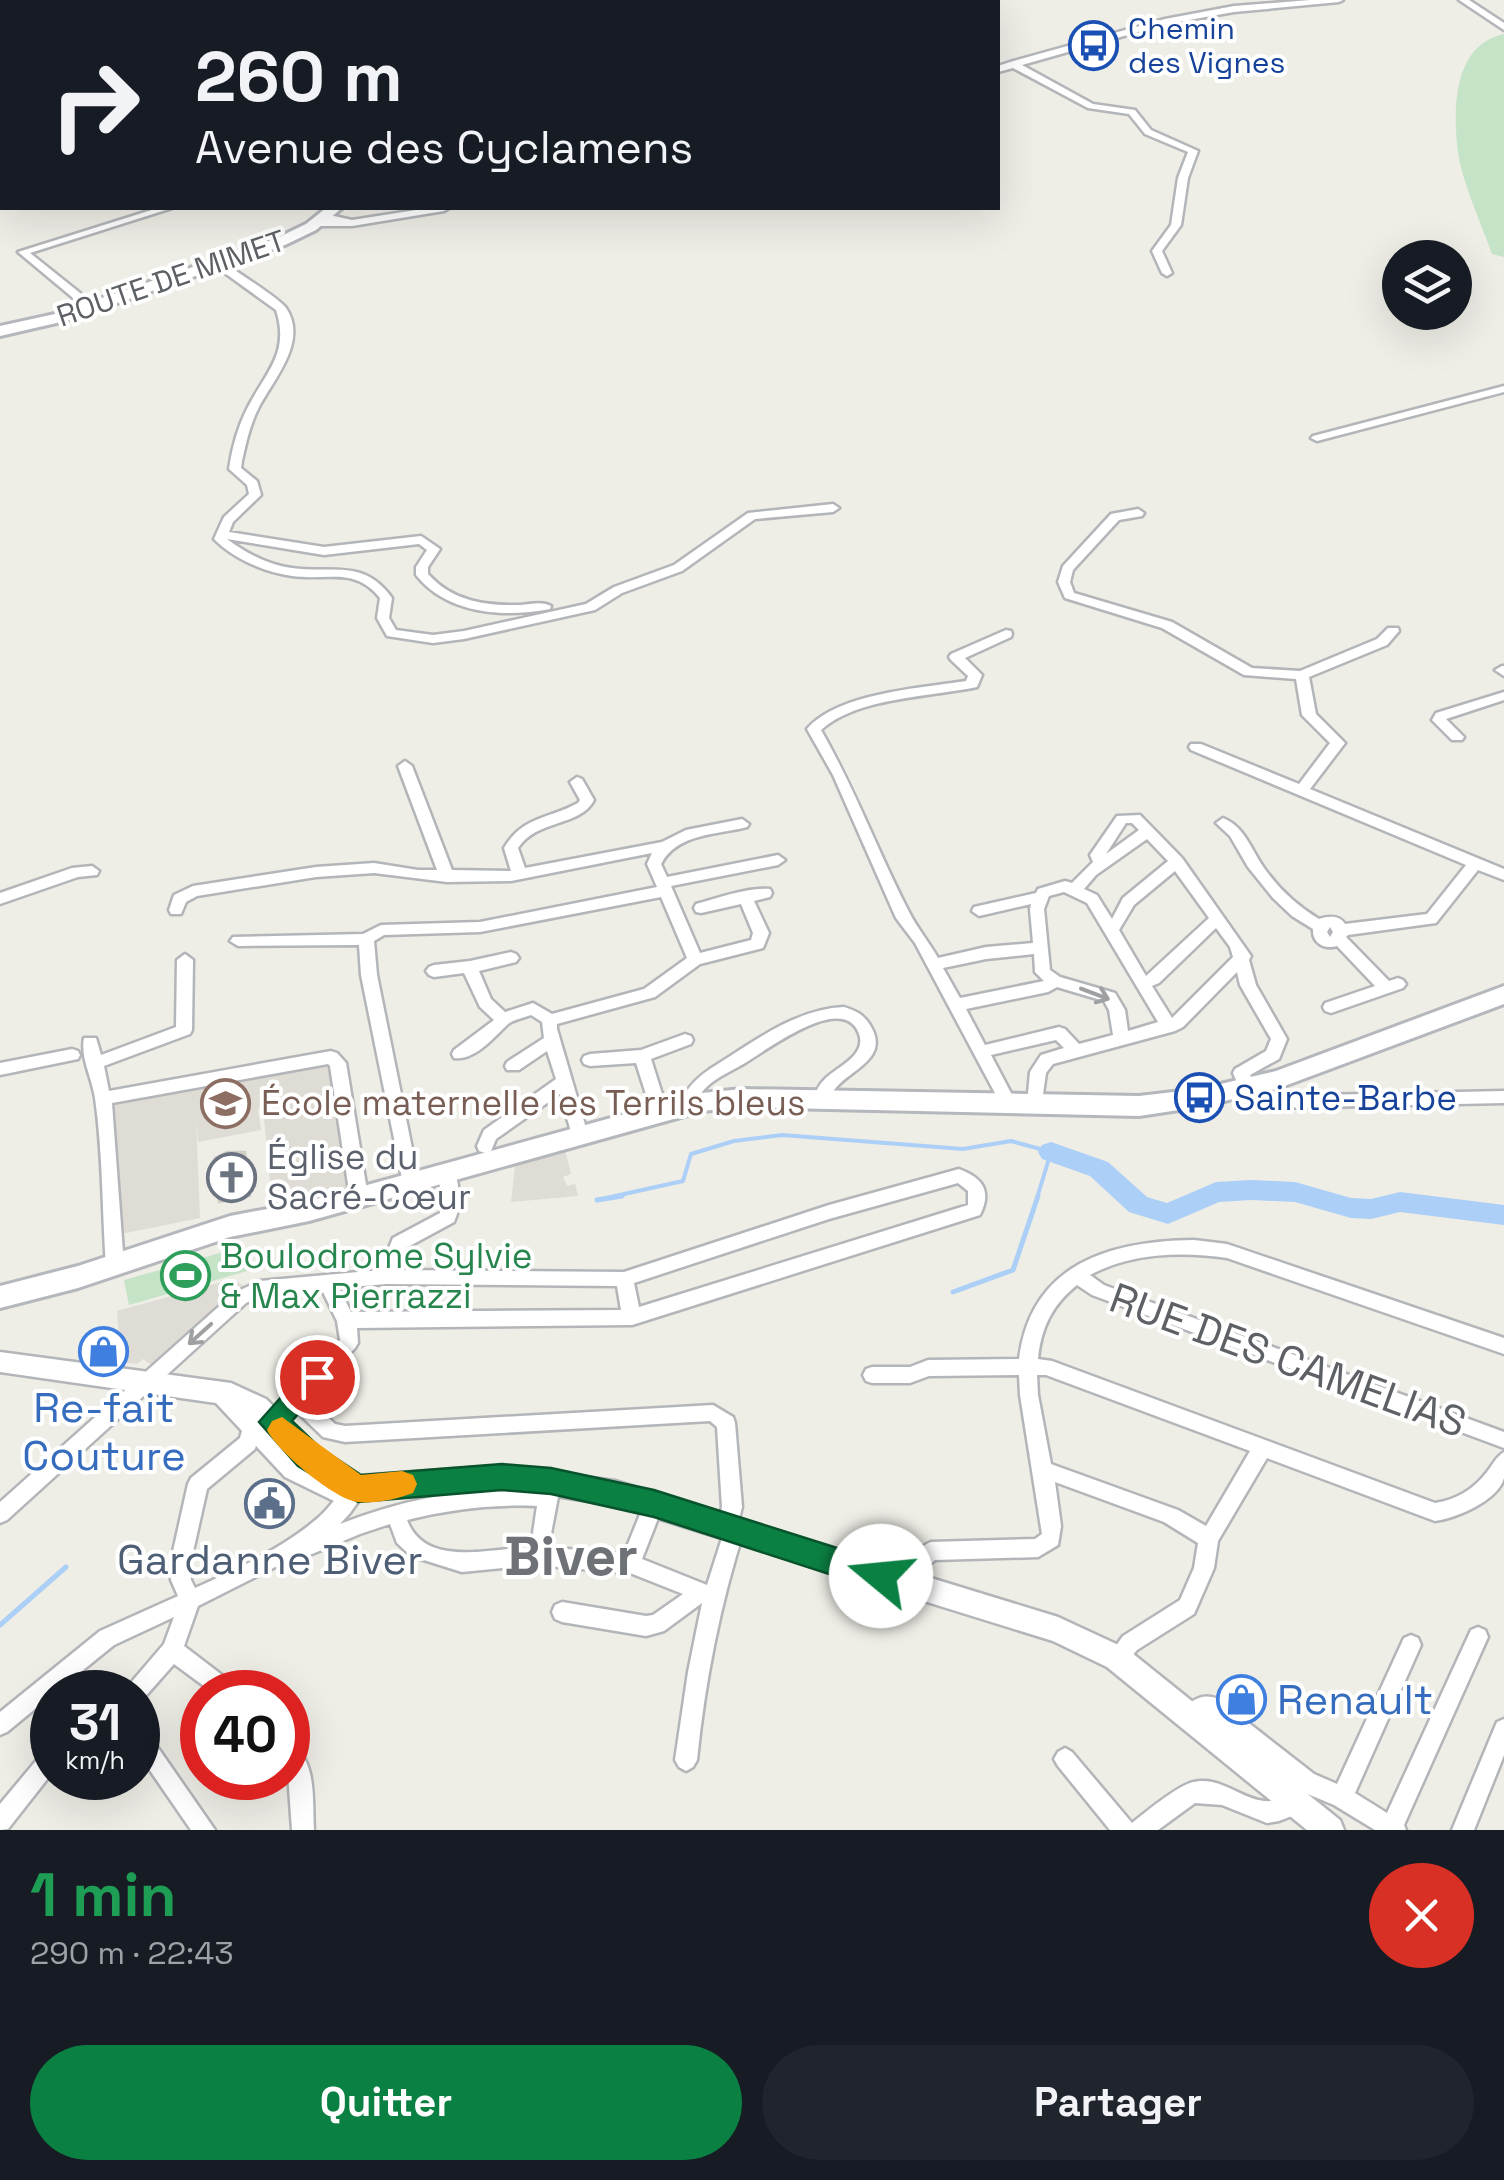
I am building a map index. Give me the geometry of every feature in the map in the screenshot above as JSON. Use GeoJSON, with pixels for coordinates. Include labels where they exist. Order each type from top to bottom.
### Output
{"type":"FeatureCollection","features":[{"type":"Feature","properties":{"kind":"main road","name":"ROUTE DE MIMET"},"geometry":{"type":"LineString","coordinates":[[0,331],[84,309],[220,264],[293,237],[326,216]]}},
{"type":"Feature","properties":{"kind":"main road"},"geometry":{"type":"LineString","coordinates":[[6,1298],[124,1263],[165,1257],[278,1225],[309,1211],[692,1104],[722,1099],[1139,1106],[1247,1089],[1504,996]]}},
{"type":"Feature","properties":{"kind":"street"},"geometry":{"type":"LineString","coordinates":[[1000,68],[1165,22],[1234,9],[1340,0]]}},
{"type":"Feature","properties":{"kind":"street"},"geometry":{"type":"LineString","coordinates":[[1463,0],[1504,27]]}},
{"type":"Feature","properties":{"kind":"street"},"geometry":{"type":"LineString","coordinates":[[1013,64],[1091,106],[1132,112],[1148,132],[1193,151],[1183,178],[1176,224],[1156,251],[1167,273]]}},
{"type":"Feature","properties":{"kind":"street"},"geometry":{"type":"LineString","coordinates":[[84,309],[76,296],[24,252],[160,210]]}},
{"type":"Feature","properties":{"kind":"street"},"geometry":{"type":"LineString","coordinates":[[326,216],[352,222],[431,210]]}},
{"type":"Feature","properties":{"kind":"street"},"geometry":{"type":"LineString","coordinates":[[220,264],[281,309],[285,318],[285,358],[252,409],[236,461],[234,470],[253,484],[255,495],[228,520],[221,534],[220,539],[230,548],[292,572],[348,572],[374,584],[386,598],[385,627],[404,637],[464,635],[571,612],[590,607],[618,590]]}},
{"type":"Feature","properties":{"kind":"street"},"geometry":{"type":"LineString","coordinates":[[1317,438],[1504,390]]}},
{"type":"Feature","properties":{"kind":"street"},"geometry":{"type":"LineString","coordinates":[[221,534],[324,551],[421,540],[434,549],[422,567],[428,582],[464,601],[506,611],[592,598],[678,568],[752,516],[833,508]]}},
{"type":"Feature","properties":{"kind":"street"},"geometry":{"type":"LineString","coordinates":[[1138,512],[1115,517],[1066,569],[1068,595],[1167,625],[1249,672],[1302,676],[1382,642],[1394,631]]}},
{"type":"Feature","properties":{"kind":"street"},"geometry":{"type":"LineString","coordinates":[[1004,1104],[1004,1096],[934,964],[904,918],[814,726],[866,703],[972,684],[976,675],[956,657],[1006,634]]}},
{"type":"Feature","properties":{"kind":"street"},"geometry":{"type":"LineString","coordinates":[[1302,676],[1309,716],[1338,743],[1303,789]]}},
{"type":"Feature","properties":{"kind":"street"},"geometry":{"type":"LineString","coordinates":[[1457,737],[1439,720],[1441,716],[1504,696]]}},
{"type":"Feature","properties":{"kind":"street"},"geometry":{"type":"LineString","coordinates":[[1196,747],[1504,875]]}},
{"type":"Feature","properties":{"kind":"street"},"geometry":{"type":"LineString","coordinates":[[405,766],[448,877]]}},
{"type":"Feature","properties":{"kind":"street"},"geometry":{"type":"LineString","coordinates":[[519,874],[510,848],[515,838],[538,823],[584,806],[587,800],[577,782]]}},
{"type":"Feature","properties":{"kind":"street"},"geometry":{"type":"LineString","coordinates":[[1101,863],[1098,855],[1124,817],[1136,818],[1177,862],[1242,956],[1248,985],[1279,1039],[1273,1055],[1241,1073],[1247,1089],[1270,1102],[1504,1097]]}},
{"type":"Feature","properties":{"kind":"street"},"geometry":{"type":"LineString","coordinates":[[1223,823],[1238,834],[1249,857],[1293,911],[1319,926],[1333,924],[1392,986],[1331,1008]]}},
{"type":"Feature","properties":{"kind":"street"},"geometry":{"type":"LineString","coordinates":[[176,910],[179,899],[194,891],[316,872],[374,868],[448,877],[519,874],[664,846],[680,837],[742,824]]}},
{"type":"Feature","properties":{"kind":"street"},"geometry":{"type":"LineString","coordinates":[[1076,889],[1101,863],[1148,831]]}},
{"type":"Feature","properties":{"kind":"street"},"geometry":{"type":"LineString","coordinates":[[664,846],[654,864],[695,960]]}},
{"type":"Feature","properties":{"kind":"street"},"geometry":{"type":"LineString","coordinates":[[238,941],[366,939],[381,930],[407,926],[480,926],[778,860]]}},
{"type":"Feature","properties":{"kind":"street"},"geometry":{"type":"LineString","coordinates":[[1109,929],[1116,925],[1128,902],[1177,862]]}},
{"type":"Feature","properties":{"kind":"street"},"geometry":{"type":"LineString","coordinates":[[1341,934],[1431,918],[1476,863]]}},
{"type":"Feature","properties":{"kind":"street"},"geometry":{"type":"LineString","coordinates":[[0,899],[92,870]]}},
{"type":"Feature","properties":{"kind":"street"},"geometry":{"type":"LineString","coordinates":[[979,911],[1040,897],[1054,888],[1076,889],[1092,899],[1169,1026]]}},
{"type":"Feature","properties":{"kind":"street"},"geometry":{"type":"LineString","coordinates":[[701,908],[765,893]]}},
{"type":"Feature","properties":{"kind":"street"},"geometry":{"type":"LineString","coordinates":[[1040,897],[1043,972],[1055,981],[1109,997],[1117,1010],[1122,1037]]}},
{"type":"Feature","properties":{"kind":"street"},"geometry":{"type":"LineString","coordinates":[[460,1054],[496,1029],[504,1018],[533,1009],[550,1020],[648,993],[695,960],[758,944],[761,934],[746,898]]}},
{"type":"Feature","properties":{"kind":"street"},"geometry":{"type":"LineString","coordinates":[[1143,983],[1154,979],[1217,919]]}},
{"type":"Feature","properties":{"kind":"street"},"geometry":{"type":"LineString","coordinates":[[366,939],[402,1154],[411,1183]]}},
{"type":"Feature","properties":{"kind":"street"},"geometry":{"type":"LineString","coordinates":[[934,964],[1040,948]]}},
{"type":"Feature","properties":{"kind":"street"},"geometry":{"type":"LineString","coordinates":[[1035,1104],[1038,1072],[1047,1059],[1169,1026],[1184,1017],[1242,956]]}},
{"type":"Feature","properties":{"kind":"street"},"geometry":{"type":"LineString","coordinates":[[434,970],[511,958]]}},
{"type":"Feature","properties":{"kind":"street"},"geometry":{"type":"LineString","coordinates":[[94,1064],[184,1030],[185,960]]}},
{"type":"Feature","properties":{"kind":"street"},"geometry":{"type":"LineString","coordinates":[[470,967],[484,1006],[504,1018]]}},
{"type":"Feature","properties":{"kind":"street"},"geometry":{"type":"LineString","coordinates":[[956,1005],[1048,986],[1055,981]]}},
{"type":"Feature","properties":{"kind":"street"},"geometry":{"type":"LineString","coordinates":[[692,1104],[692,1096],[702,1083],[792,1026],[808,1017],[838,1013],[858,1022],[868,1037],[868,1047],[861,1059],[826,1086],[821,1100]]}},
{"type":"Feature","properties":{"kind":"street"},"geometry":{"type":"LineString","coordinates":[[550,1020],[552,1040],[580,1135]]}},
{"type":"Feature","properties":{"kind":"street"},"geometry":{"type":"LineString","coordinates":[[980,1052],[1058,1032],[1074,1049]]}},
{"type":"Feature","properties":{"kind":"street"},"geometry":{"type":"LineString","coordinates":[[513,1066],[552,1040]]}},
{"type":"Feature","properties":{"kind":"street"},"geometry":{"type":"LineString","coordinates":[[590,1060],[642,1056],[684,1040]]}},
{"type":"Feature","properties":{"kind":"street"},"geometry":{"type":"LineString","coordinates":[[90,1042],[103,1098],[124,1263]]}},
{"type":"Feature","properties":{"kind":"street"},"geometry":{"type":"LineString","coordinates":[[0,1068],[72,1055]]}},
{"type":"Feature","properties":{"kind":"street"},"geometry":{"type":"LineString","coordinates":[[642,1056],[660,1113]]}},
{"type":"Feature","properties":{"kind":"street"},"geometry":{"type":"LineString","coordinates":[[103,1098],[331,1058],[338,1062],[359,1198]]}},
{"type":"Feature","properties":{"kind":"street"},"geometry":{"type":"LineString","coordinates":[[484,1146],[490,1135],[564,1082]]}},
{"type":"Feature","properties":{"kind":"street"},"geometry":{"type":"LineString","coordinates":[[386,1277],[399,1243],[448,1217],[452,1201],[448,1173]]}},
{"type":"Feature","properties":{"kind":"street"},"geometry":{"type":"LineString","coordinates":[[0,1514],[240,1298],[260,1288],[386,1277],[624,1279],[804,1220],[958,1176],[970,1180],[977,1190],[979,1201],[974,1210],[632,1317],[347,1320]]}},
{"type":"Feature","properties":{"kind":"street"},"geometry":{"type":"LineString","coordinates":[[912,1586],[922,1558],[930,1551],[1038,1548],[1047,1544],[1052,1532],[1027,1366],[1030,1331],[1038,1314],[1075,1274],[1121,1253],[1219,1249],[1504,1346]]}},
{"type":"Feature","properties":{"kind":"street","name":"RUE DES CAMELIAS"},"geometry":{"type":"LineString","coordinates":[[1075,1274],[1098,1290],[1504,1440]]}},
{"type":"Feature","properties":{"kind":"street"},"geometry":{"type":"LineString","coordinates":[[624,1279],[632,1317]]}},
{"type":"Feature","properties":{"kind":"street"},"geometry":{"type":"LineString","coordinates":[[155,1670],[172,1650],[190,1600],[180,1566],[198,1484],[242,1448],[263,1422],[296,1399],[350,1343],[352,1334],[347,1320],[338,1310],[328,1284]]}},
{"type":"Feature","properties":{"kind":"street"},"geometry":{"type":"LineString","coordinates":[[0,1362],[220,1392],[263,1422],[294,1469],[334,1488],[502,1477],[550,1489],[654,1503],[1042,1624],[1117,1658],[1330,1830]]}},
{"type":"Feature","properties":{"kind":"street"},"geometry":{"type":"LineString","coordinates":[[872,1375],[910,1375],[928,1368],[1046,1367],[1435,1512],[1452,1509],[1494,1482],[1504,1461]]}},
{"type":"Feature","properties":{"kind":"street"},"geometry":{"type":"LineString","coordinates":[[296,1399],[330,1431],[344,1434],[714,1412],[726,1424],[731,1529],[707,1594],[686,1760]]}},
{"type":"Feature","properties":{"kind":"street"},"geometry":{"type":"LineString","coordinates":[[1117,1658],[1130,1643],[1187,1606],[1204,1568],[1208,1539],[1262,1448]]}},
{"type":"Feature","properties":{"kind":"street"},"geometry":{"type":"LineString","coordinates":[[1042,1473],[1054,1473],[1171,1516],[1208,1539]]}},
{"type":"Feature","properties":{"kind":"street"},"geometry":{"type":"LineString","coordinates":[[0,1725],[107,1638],[254,1571],[345,1506],[358,1489]]}},
{"type":"Feature","properties":{"kind":"street"},"geometry":{"type":"LineString","coordinates":[[292,1547],[300,1550],[354,1526],[396,1516],[487,1496],[550,1489]]}},
{"type":"Feature","properties":{"kind":"street"},"geometry":{"type":"LineString","coordinates":[[543,1534],[550,1489]]}},
{"type":"Feature","properties":{"kind":"street"},"geometry":{"type":"LineString","coordinates":[[630,1564],[654,1503]]}},
{"type":"Feature","properties":{"kind":"street"},"geometry":{"type":"LineString","coordinates":[[396,1516],[404,1538],[418,1550],[462,1563],[534,1556],[630,1564],[707,1594]]}},
{"type":"Feature","properties":{"kind":"street"},"geometry":{"type":"LineString","coordinates":[[562,1612],[657,1624],[707,1594]]}},
{"type":"Feature","properties":{"kind":"street"},"geometry":{"type":"LineString","coordinates":[[1191,1717],[1204,1706],[1211,1706],[1306,1782],[1342,1797],[1393,1828],[1478,1637]]}},
{"type":"Feature","properties":{"kind":"street"},"geometry":{"type":"LineString","coordinates":[[1342,1797],[1411,1645]]}},
{"type":"Feature","properties":{"kind":"street"},"geometry":{"type":"LineString","coordinates":[[172,1650],[199,1670]]}},
{"type":"Feature","properties":{"kind":"street"},"geometry":{"type":"LineString","coordinates":[[1464,1830],[1504,1729]]}},
{"type":"Feature","properties":{"kind":"street"},"geometry":{"type":"LineString","coordinates":[[1065,1758],[1124,1830]]}},
{"type":"Feature","properties":{"kind":"street"},"geometry":{"type":"LineString","coordinates":[[160,1767],[204,1830]]}},
{"type":"Feature","properties":{"kind":"street"},"geometry":{"type":"LineString","coordinates":[[0,1821],[30,1784]]}},
{"type":"Feature","properties":{"kind":"street"},"geometry":{"type":"LineString","coordinates":[[1140,1830],[1192,1794],[1202,1792],[1222,1798],[1252,1823],[1264,1826],[1282,1820],[1294,1804]]}},
{"type":"Feature","properties":{"kind":"street"},"geometry":{"type":"LineString","coordinates":[[301,1800],[303,1830]]}},
{"type":"Feature","properties":{"kind":"shaded area"},"geometry":{"type":"Polygon","coordinates":[[[332,1062],[350,1189],[272,1204],[263,1108],[258,1109],[261,1130],[198,1142],[196,1119],[200,1218],[121,1234],[118,1171],[108,1136],[115,1134],[114,1101],[332,1062]]]}},
{"type":"Feature","properties":{"kind":"shaded area"},"geometry":{"type":"Polygon","coordinates":[[[565,1150],[571,1174],[563,1177],[567,1186],[575,1184],[578,1196],[511,1202],[515,1166],[565,1150]]]}},
{"type":"Feature","properties":{"kind":"shaded area"},"geometry":{"type":"Polygon","coordinates":[[[233,1279],[244,1286],[153,1366],[143,1359],[137,1364],[121,1362],[117,1311],[233,1279]]]}},
{"type":"Feature","properties":{"kind":"green space"},"geometry":{"type":"Polygon","coordinates":[[[1504,34],[1504,257],[1492,254],[1471,199],[1459,156],[1456,110],[1467,62],[1476,49],[1504,34]]]}},
{"type":"Feature","properties":{"kind":"green space","name":"Boulodrome Sylvie & Max Pierrazzi"},"geometry":{"type":"Polygon","coordinates":[[[241,1247],[247,1271],[129,1305],[124,1280],[241,1247]]]}},
{"type":"Feature","properties":{"kind":"building","name":"Église du Sacré-Cœur"},"geometry":{"type":"Polygon","coordinates":[[[227,1152],[245,1152],[250,1196],[219,1202],[215,1158],[227,1152]]]}},
{"type":"Feature","properties":{"kind":"waterway"},"geometry":{"type":"LineString","coordinates":[[606,1198],[683,1181],[691,1154],[734,1141],[782,1135],[963,1149],[1011,1141],[1051,1152],[1037,1198]]}},
{"type":"Feature","properties":{"kind":"waterway"},"geometry":{"type":"LineString","coordinates":[[1051,1152],[1099,1169],[1138,1205],[1168,1214],[1216,1192],[1251,1190],[1295,1192],[1351,1208],[1371,1209],[1400,1202],[1504,1215]]}},
{"type":"Feature","properties":{"kind":"waterway"},"geometry":{"type":"LineString","coordinates":[[597,1200],[622,1196]]}},
{"type":"Feature","properties":{"kind":"waterway"},"geometry":{"type":"LineString","coordinates":[[953,1292],[1013,1270],[1038,1196]]}},
{"type":"Feature","properties":{"kind":"waterway"},"geometry":{"type":"LineString","coordinates":[[0,1625],[66,1567]]}},
{"type":"Feature","properties":{"kind":"slow traffic"},"geometry":{"type":"LineString","coordinates":[[282,1430],[318,1464],[358,1489],[402,1484]]}},
{"type":"Feature","properties":{"kind":"place","name":"Chemin des Vignes"},"geometry":{"type":"Point","coordinates":[1093,45]}},
{"type":"Feature","properties":{"kind":"place","name":"Sainte-Barbe"},"geometry":{"type":"Point","coordinates":[1199,1098]}},
{"type":"Feature","properties":{"kind":"place","name":"École maternelle les Terrils bleus"},"geometry":{"type":"Point","coordinates":[226,1103]}},
{"type":"Feature","properties":{"kind":"place","name":"Église du Sacré-Cœur"},"geometry":{"type":"Point","coordinates":[232,1177]}},
{"type":"Feature","properties":{"kind":"place","name":"Boulodrome Sylvie & Max Pierrazzi"},"geometry":{"type":"Point","coordinates":[185,1276]}},
{"type":"Feature","properties":{"kind":"place","name":"Re-fait Couture"},"geometry":{"type":"Point","coordinates":[104,1351]}},
{"type":"Feature","properties":{"kind":"place","name":"Gardanne Biver"},"geometry":{"type":"Point","coordinates":[270,1503]}},
{"type":"Feature","properties":{"kind":"place","name":"Renault"},"geometry":{"type":"Point","coordinates":[1242,1699]}},
{"type":"Feature","properties":{"kind":"district","name":"Biver"},"geometry":{"type":"Point","coordinates":[571,1556]}},
{"type":"Feature","properties":{"kind":"route"},"geometry":{"type":"LineString","coordinates":[[317,1377],[274,1422],[318,1464],[358,1489],[502,1477],[551,1481],[654,1503],[881,1576]]}}]}
